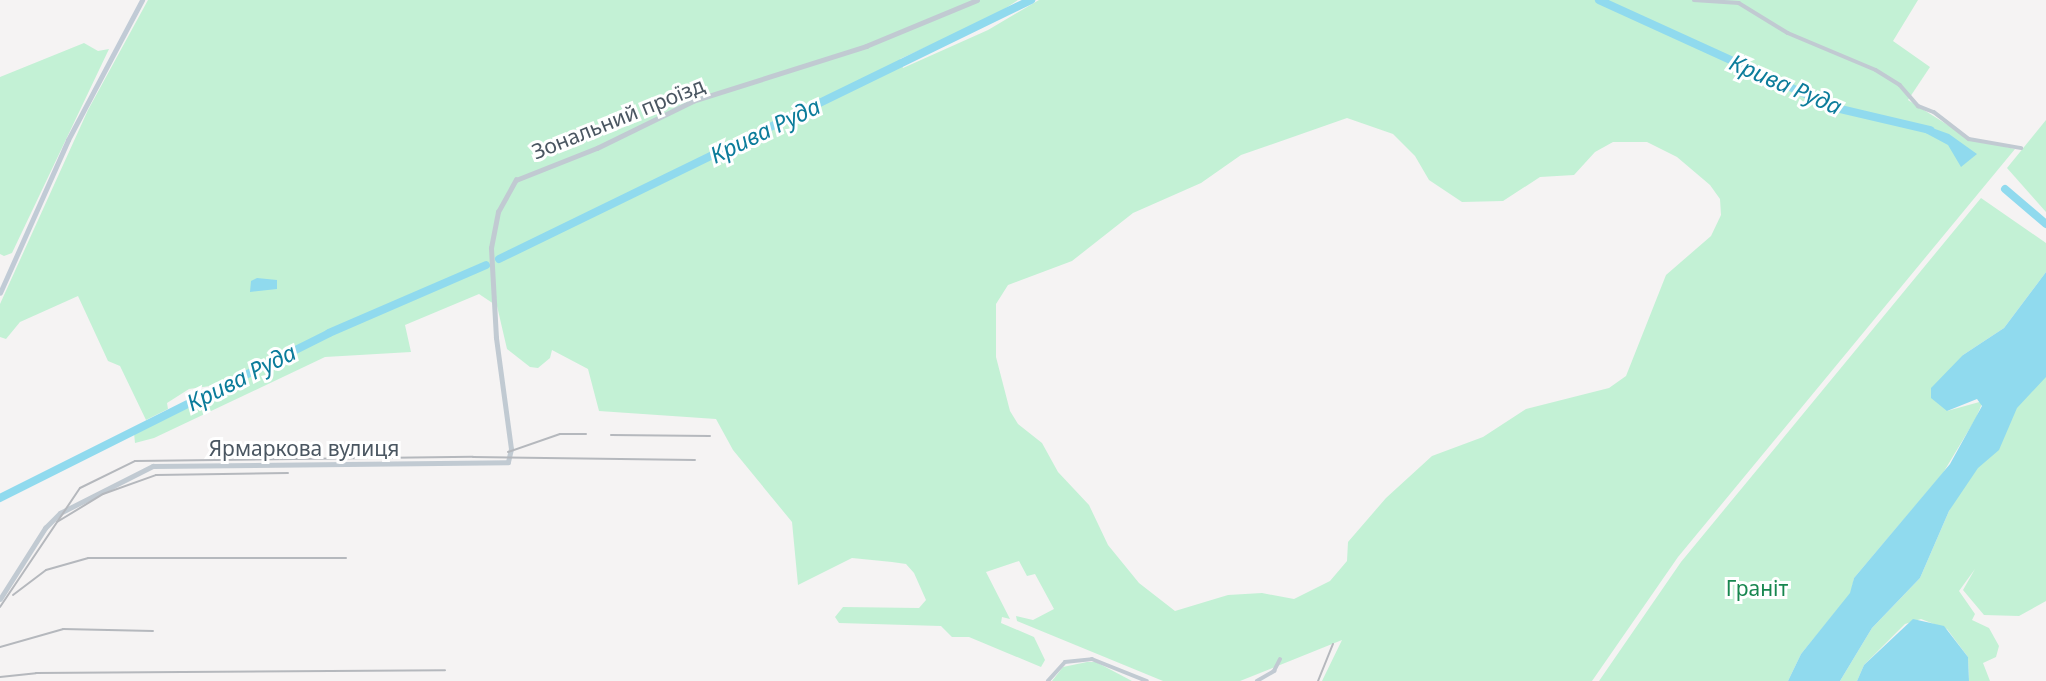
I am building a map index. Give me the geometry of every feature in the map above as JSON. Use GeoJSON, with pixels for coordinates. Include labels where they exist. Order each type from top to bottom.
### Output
{"type":"FeatureCollection","features":[{"type":"Feature","properties":{"kind":"main road"},"geometry":{"type":"LineString","coordinates":[[0,293],[68,141],[142,0]]}},
{"type":"Feature","properties":{"kind":"street","name":"Зональний проїзд"},"geometry":{"type":"LineString","coordinates":[[494,307],[494,228],[508,191],[522,175],[597,148],[693,101],[821,57],[866,46],[977,0]]}},
{"type":"Feature","properties":{"kind":"street"},"geometry":{"type":"LineString","coordinates":[[1694,0],[1739,3],[1788,33],[1876,70],[1900,85],[1918,106],[1934,112],[1969,139],[2021,148]]}},
{"type":"Feature","properties":{"kind":"street","name":"Ярмаркова вулиця"},"geometry":{"type":"LineString","coordinates":[[0,599],[45,528],[60,513],[153,466],[508,462],[511,449],[494,307]]}},
{"type":"Feature","properties":{"kind":"street"},"geometry":{"type":"LineString","coordinates":[[1048,681],[1065,662],[1092,659],[1147,681]]}},
{"type":"Feature","properties":{"kind":"street"},"geometry":{"type":"LineString","coordinates":[[1256,681],[1274,671],[1280,659]]}},
{"type":"Feature","properties":{"kind":"green space"},"geometry":{"type":"Polygon","coordinates":[[[148,0],[1018,0],[994,16],[900,59],[903,68],[988,30],[1039,0],[1918,0],[1893,41],[1930,67],[1908,100],[1970,139],[2015,149],[1678,557],[1592,681],[1322,681],[1342,640],[1240,681],[1163,681],[1017,621],[1016,616],[1033,620],[1054,609],[1035,574],[1027,576],[1019,561],[986,572],[1010,619],[1002,617],[1001,623],[1034,637],[1045,660],[1041,667],[969,637],[952,637],[941,626],[839,623],[835,617],[843,607],[919,608],[926,600],[914,573],[906,564],[852,558],[798,585],[792,522],[733,450],[716,419],[599,411],[588,369],[552,350],[550,358],[538,368],[530,367],[507,349],[497,306],[479,294],[405,325],[411,352],[325,357],[154,438],[135,443],[134,433],[261,370],[260,364],[217,385],[189,389],[167,403],[168,409],[146,420],[120,366],[108,361],[78,296],[20,322],[6,339],[0,337],[0,304],[88,110],[148,0]],[[1347,118],[1241,155],[1201,183],[1133,213],[1072,261],[1008,285],[996,304],[996,357],[1010,411],[1018,424],[1042,443],[1058,472],[1089,505],[1108,545],[1139,583],[1175,611],[1228,595],[1262,593],[1294,599],[1330,581],[1347,561],[1348,542],[1386,498],[1432,456],[1483,437],[1526,409],[1609,388],[1626,376],[1666,275],[1711,236],[1721,215],[1720,199],[1710,185],[1677,157],[1647,142],[1613,142],[1595,152],[1574,175],[1540,177],[1503,201],[1462,202],[1429,180],[1415,156],[1393,134],[1347,118]]]}},
{"type":"Feature","properties":{"kind":"green space"},"geometry":{"type":"Polygon","coordinates":[[[84,43],[98,51],[109,49],[12,253],[4,256],[0,254],[0,77],[84,43]]]}},
{"type":"Feature","properties":{"kind":"green space"},"geometry":{"type":"Polygon","coordinates":[[[2046,120],[2046,212],[2007,168],[2046,120]]]}},
{"type":"Feature","properties":{"kind":"green space","name":"Граніт"},"geometry":{"type":"Polygon","coordinates":[[[1981,198],[2046,243],[2046,272],[2004,328],[1963,355],[1947,411],[1983,401],[1976,418],[1943,473],[1854,578],[1851,593],[1801,654],[1788,681],[1599,681],[1681,562],[1981,198]]]}},
{"type":"Feature","properties":{"kind":"green space"},"geometry":{"type":"Polygon","coordinates":[[[2046,338],[2046,601],[2019,616],[1984,615],[1963,590],[1975,569],[1959,591],[1975,614],[1972,620],[1989,628],[1999,646],[1996,657],[1983,663],[1990,681],[1969,681],[1968,657],[1947,629],[1921,619],[1905,624],[1864,665],[1857,681],[1840,681],[1872,628],[1920,578],[1949,511],[2046,338]]]}},
{"type":"Feature","properties":{"kind":"green space"},"geometry":{"type":"Polygon","coordinates":[[[1096,662],[1132,681],[1052,681],[1063,667],[1096,662]]]}},
{"type":"Feature","properties":{"kind":"water"},"geometry":{"type":"Polygon","coordinates":[[[1924,125],[1949,134],[1977,154],[1961,167],[1948,145],[1920,130],[1924,125]]]}},
{"type":"Feature","properties":{"kind":"water"},"geometry":{"type":"Polygon","coordinates":[[[2046,272],[2046,377],[2017,408],[1999,450],[1978,468],[1949,511],[1920,578],[1872,628],[1840,681],[1788,681],[1801,654],[1850,593],[1854,578],[1950,464],[1982,406],[1977,399],[1947,411],[1931,398],[1931,388],[1963,355],[2004,328],[2046,272]]]}},
{"type":"Feature","properties":{"kind":"water"},"geometry":{"type":"Polygon","coordinates":[[[257,278],[277,280],[277,289],[250,292],[251,281],[257,278]]]}},
{"type":"Feature","properties":{"kind":"water"},"geometry":{"type":"Polygon","coordinates":[[[1913,619],[1944,626],[1968,657],[1969,681],[1857,681],[1864,665],[1913,619]]]}},
{"type":"Feature","properties":{"kind":"waterway","name":"Крива Руда"},"geometry":{"type":"LineString","coordinates":[[499,259],[1031,0]]}},
{"type":"Feature","properties":{"kind":"waterway","name":"Крива Руда"},"geometry":{"type":"LineString","coordinates":[[1599,0],[1836,108],[1930,130]]}},
{"type":"Feature","properties":{"kind":"waterway"},"geometry":{"type":"LineString","coordinates":[[2005,189],[2046,224]]}},
{"type":"Feature","properties":{"kind":"waterway","name":"Крива Руда"},"geometry":{"type":"LineString","coordinates":[[0,498],[329,333],[486,265]]}},
{"type":"Feature","properties":{"kind":"railway"},"geometry":{"type":"LineString","coordinates":[[508,452],[560,434],[586,434]]}},
{"type":"Feature","properties":{"kind":"railway"},"geometry":{"type":"LineString","coordinates":[[611,435],[710,436]]}},
{"type":"Feature","properties":{"kind":"railway"},"geometry":{"type":"LineString","coordinates":[[0,607],[80,488],[135,461],[473,457],[695,460]]}},
{"type":"Feature","properties":{"kind":"railway"},"geometry":{"type":"LineString","coordinates":[[57,522],[103,494],[156,475],[288,473]]}},
{"type":"Feature","properties":{"kind":"railway"},"geometry":{"type":"LineString","coordinates":[[13,595],[46,570],[88,558],[346,558]]}},
{"type":"Feature","properties":{"kind":"railway"},"geometry":{"type":"LineString","coordinates":[[0,647],[63,629],[153,631]]}},
{"type":"Feature","properties":{"kind":"railway"},"geometry":{"type":"LineString","coordinates":[[1318,681],[1333,644]]}},
{"type":"Feature","properties":{"kind":"railway"},"geometry":{"type":"LineString","coordinates":[[0,677],[36,673],[445,670]]}}]}
